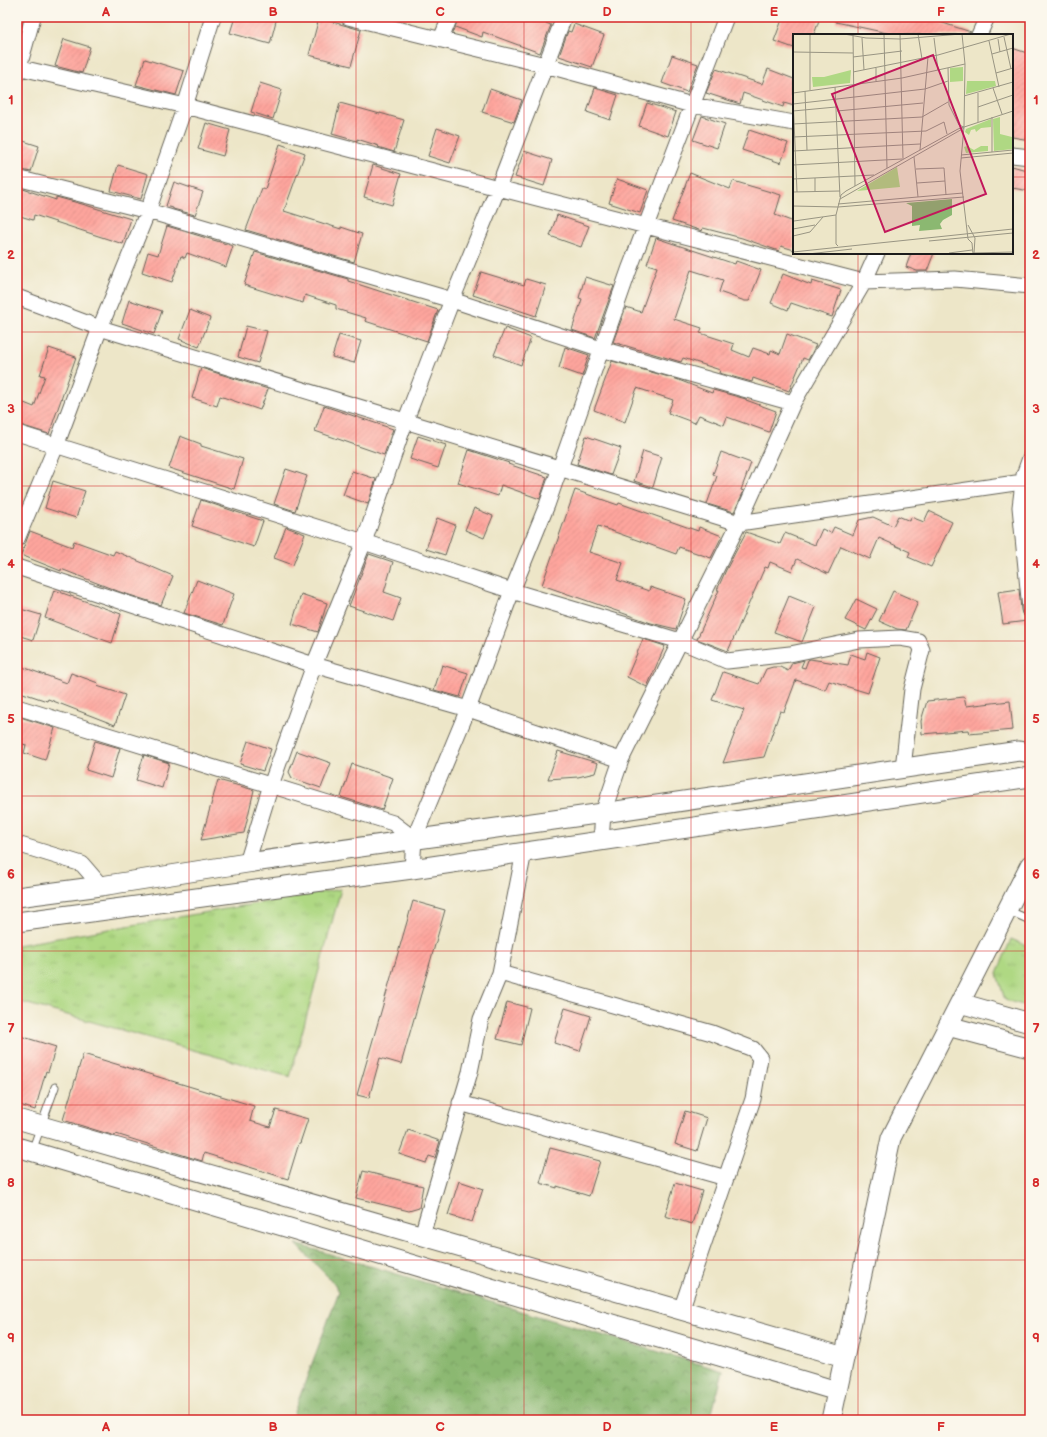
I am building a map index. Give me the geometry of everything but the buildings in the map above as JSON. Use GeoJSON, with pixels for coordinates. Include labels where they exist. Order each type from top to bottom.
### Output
{"type":"FeatureCollection","features":[{"type":"Feature","properties":{"kind":"street"},"geometry":{"type":"LineString","coordinates":[[33,17],[18,70],[185,106],[864,282],[955,279],[1030,286]]}},
{"type":"Feature","properties":{"kind":"street"},"geometry":{"type":"LineString","coordinates":[[17,539],[56,446],[100,328],[148,210],[185,106],[213,17]]}},
{"type":"Feature","properties":{"kind":"street"},"geometry":{"type":"LineString","coordinates":[[348,17],[545,65],[692,105],[793,123]]}},
{"type":"Feature","properties":{"kind":"street"},"geometry":{"type":"LineString","coordinates":[[441,39],[450,17]]}},
{"type":"Feature","properties":{"kind":"street"},"geometry":{"type":"LineString","coordinates":[[247,863],[271,785],[314,665],[364,542],[405,422],[564,17]]}},
{"type":"Feature","properties":{"kind":"street"},"geometry":{"type":"LineString","coordinates":[[412,869],[414,839],[468,709],[512,591],[548,505],[601,349],[646,225],[726,17]]}},
{"type":"Feature","properties":{"kind":"street"},"geometry":{"type":"LineString","coordinates":[[979,34],[987,17]]}},
{"type":"Feature","properties":{"kind":"street"},"geometry":{"type":"LineString","coordinates":[[1013,155],[1030,156]]}},
{"type":"Feature","properties":{"kind":"street"},"geometry":{"type":"LineString","coordinates":[[17,178],[148,210],[452,300],[601,349],[793,403]]}},
{"type":"Feature","properties":{"kind":"street"},"geometry":{"type":"LineString","coordinates":[[601,841],[603,812],[621,760],[739,523],[793,403],[864,282],[877,254]]}},
{"type":"Feature","properties":{"kind":"street"},"geometry":{"type":"LineString","coordinates":[[17,297],[100,328],[739,523],[1023,482]]}},
{"type":"Feature","properties":{"kind":"street"},"geometry":{"type":"LineString","coordinates":[[17,433],[364,542],[512,591],[680,640],[728,662],[790,654],[859,640],[900,638],[918,641],[922,650],[912,689],[903,768]]}},
{"type":"Feature","properties":{"kind":"street"},"geometry":{"type":"LineString","coordinates":[[1030,458],[1024,475],[1020,507],[1030,609]]}},
{"type":"Feature","properties":{"kind":"street"},"geometry":{"type":"LineString","coordinates":[[17,567],[314,665],[468,709],[621,760]]}},
{"type":"Feature","properties":{"kind":"street"},"geometry":{"type":"LineString","coordinates":[[17,707],[393,823],[414,839]]}},
{"type":"Feature","properties":{"kind":"street"},"geometry":{"type":"LineString","coordinates":[[17,897],[102,886],[247,863],[1019,751],[1030,754]]}},
{"type":"Feature","properties":{"kind":"street"},"geometry":{"type":"LineString","coordinates":[[17,922],[412,869],[1030,777]]}},
{"type":"Feature","properties":{"kind":"street"},"geometry":{"type":"LineString","coordinates":[[17,844],[82,864],[102,886]]}},
{"type":"Feature","properties":{"kind":"street"},"geometry":{"type":"LineString","coordinates":[[422,1235],[470,1072],[481,1019],[500,973],[524,852]]}},
{"type":"Feature","properties":{"kind":"street"},"geometry":{"type":"LineString","coordinates":[[831,1420],[891,1138],[1030,865]]}},
{"type":"Feature","properties":{"kind":"street"},"geometry":{"type":"LineString","coordinates":[[500,973],[712,1033],[753,1049],[760,1058],[753,1099],[681,1310]]}},
{"type":"Feature","properties":{"kind":"street"},"geometry":{"type":"LineString","coordinates":[[960,1003],[1030,1022]]}},
{"type":"Feature","properties":{"kind":"street"},"geometry":{"type":"LineString","coordinates":[[948,1026],[1030,1048]]}},
{"type":"Feature","properties":{"kind":"street"},"geometry":{"type":"LineString","coordinates":[[460,1103],[726,1178]]}},
{"type":"Feature","properties":{"kind":"street"},"geometry":{"type":"LineString","coordinates":[[17,1119],[844,1357]]}},
{"type":"Feature","properties":{"kind":"street"},"geometry":{"type":"LineString","coordinates":[[24,1149],[837,1391]]}},
{"type":"Feature","properties":{"kind":"lane"},"geometry":{"type":"LineString","coordinates":[[1007,910],[1030,920]]}},
{"type":"Feature","properties":{"kind":"lane"},"geometry":{"type":"LineString","coordinates":[[24,1149],[40,1126],[55,1087]]}},
{"type":"Feature","properties":{"kind":"green space"},"geometry":{"type":"Polygon","coordinates":[[[341,889],[290,1077],[17,1001],[17,945],[341,889]]]}},
{"type":"Feature","properties":{"kind":"green space"},"geometry":{"type":"Polygon","coordinates":[[[1011,939],[1030,947],[1030,1007],[1005,1000],[997,974],[1011,939]]]}},
{"type":"Feature","properties":{"kind":"green space"},"geometry":{"type":"Polygon","coordinates":[[[296,1244],[723,1371],[710,1420],[291,1420],[339,1291],[330,1279],[296,1244]]]}}]}
